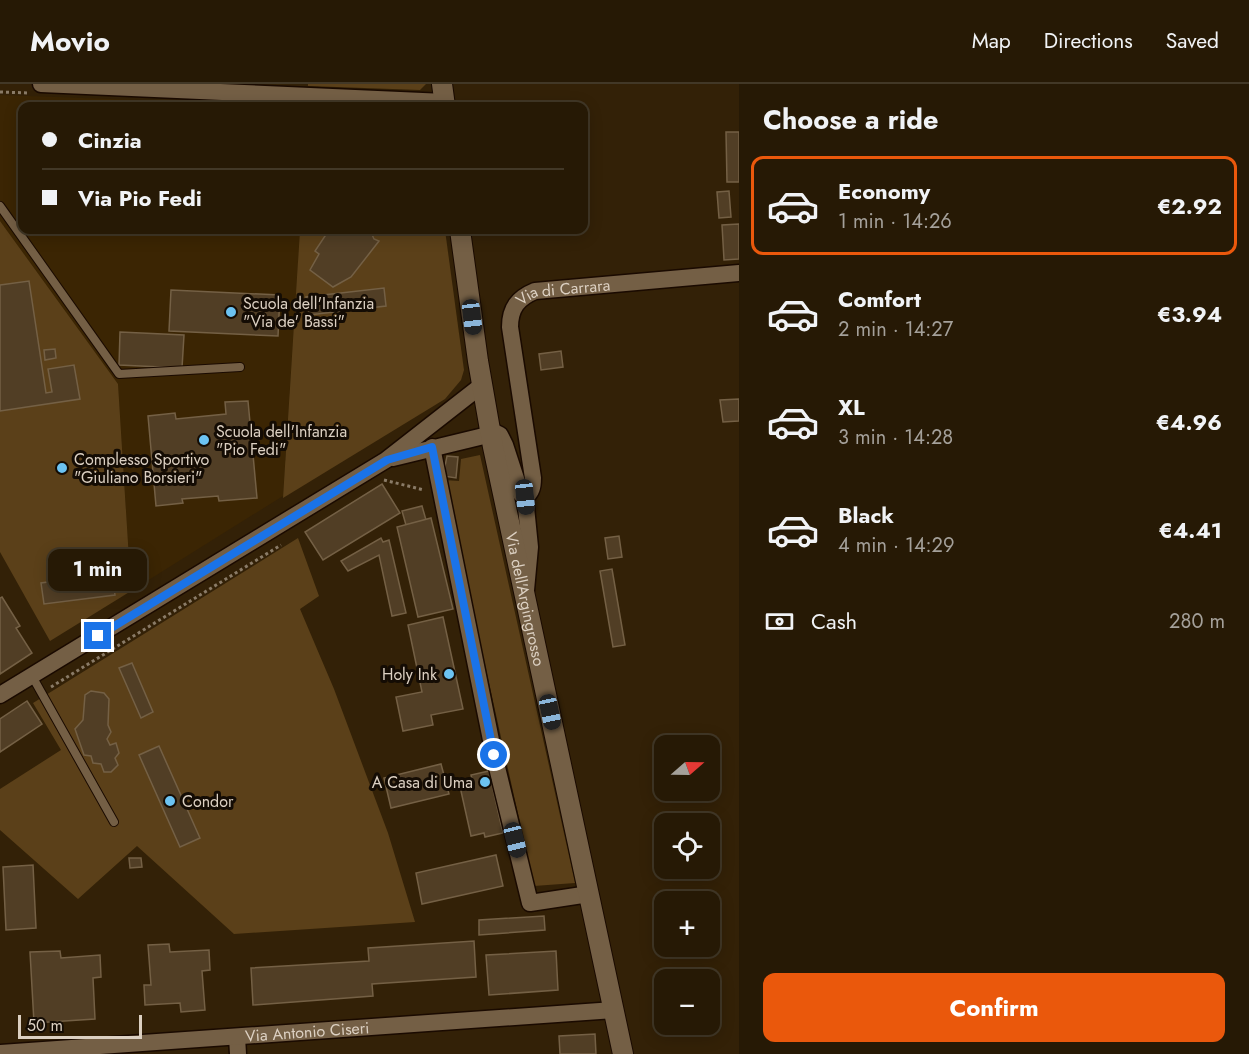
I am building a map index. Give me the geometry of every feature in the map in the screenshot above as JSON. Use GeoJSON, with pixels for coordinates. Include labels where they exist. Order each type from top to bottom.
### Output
{"type":"FeatureCollection","features":[{"type":"Feature","properties":{"kind":"street"},"geometry":{"type":"LineString","coordinates":[[42,84],[444,98]]}},
{"type":"Feature","properties":{"kind":"street","name":"Via dell'Argingrosso"},"geometry":{"type":"LineString","coordinates":[[461,234],[490,434],[623,1054]]}},
{"type":"Feature","properties":{"kind":"street","name":"Via di Carrara"},"geometry":{"type":"LineString","coordinates":[[525,497],[531,489],[533,478],[510,327],[510,316],[519,299],[535,291],[739,273]]}},
{"type":"Feature","properties":{"kind":"street"},"geometry":{"type":"LineString","coordinates":[[0,695],[387,460],[482,385]]}},
{"type":"Feature","properties":{"kind":"street","name":"Via di Carrara"},"geometry":{"type":"LineString","coordinates":[[490,434],[496,433],[502,437],[516,481],[521,494],[525,497],[530,547],[525,598]]}},
{"type":"Feature","properties":{"kind":"street"},"geometry":{"type":"LineString","coordinates":[[387,460],[490,434]]}},
{"type":"Feature","properties":{"kind":"street"},"geometry":{"type":"LineString","coordinates":[[432,447],[494,755],[530,903],[589,894]]}},
{"type":"Feature","properties":{"kind":"street","name":"Via Antonio Ciseri"},"geometry":{"type":"LineString","coordinates":[[0,1053],[614,1010]]}},
{"type":"Feature","properties":{"kind":"street"},"geometry":{"type":"LineString","coordinates":[[237,1037],[238,1054]]}},
{"type":"Feature","properties":{"kind":"lane"},"geometry":{"type":"LineString","coordinates":[[0,206],[18,231]]}},
{"type":"Feature","properties":{"kind":"lane"},"geometry":{"type":"LineString","coordinates":[[20,234],[119,374],[240,367]]}},
{"type":"Feature","properties":{"kind":"lane"},"geometry":{"type":"LineString","coordinates":[[32,676],[114,822]]}},
{"type":"Feature","properties":{"kind":"path"},"geometry":{"type":"LineString","coordinates":[[381,479],[426,490]]}},
{"type":"Feature","properties":{"kind":"path"},"geometry":{"type":"LineString","coordinates":[[45,691],[286,542]]}},
{"type":"Feature","properties":{"kind":"shaded area"},"geometry":{"type":"Polygon","coordinates":[[[308,84],[426,84],[420,90],[308,86],[308,84]]]}},
{"type":"Feature","properties":{"kind":"shaded area"},"geometry":{"type":"Polygon","coordinates":[[[0,95],[196,102],[18,102],[18,234],[300,234],[283,496],[131,591],[118,384],[0,221],[0,95]]]}},
{"type":"Feature","properties":{"kind":"shaded area","name":"Complesso Sportivo \"Giuliano Borsieri\""},"geometry":{"type":"Polygon","coordinates":[[[0,221],[118,384],[131,591],[50,641],[0,552],[0,221]]]}},
{"type":"Feature","properties":{"kind":"shaded area"},"geometry":{"type":"Polygon","coordinates":[[[300,234],[446,234],[464,370],[461,380],[445,399],[283,498],[300,234]]]}},
{"type":"Feature","properties":{"kind":"shaded area"},"geometry":{"type":"Polygon","coordinates":[[[480,455],[575,883],[534,886],[444,480],[459,481],[461,459],[480,455]]]}},
{"type":"Feature","properties":{"kind":"shaded area"},"geometry":{"type":"Polygon","coordinates":[[[298,538],[319,596],[300,609],[334,689],[388,833],[415,922],[234,934],[137,846],[78,899],[0,830],[0,789],[61,750],[33,703],[298,538]]]}},
{"type":"Feature","properties":{"kind":"building"},"geometry":{"type":"Polygon","coordinates":[[[726,132],[739,132],[739,182],[727,182],[726,132]]]}},
{"type":"Feature","properties":{"kind":"building"},"geometry":{"type":"Polygon","coordinates":[[[729,191],[731,217],[719,218],[717,192],[729,191]]]}},
{"type":"Feature","properties":{"kind":"building"},"geometry":{"type":"Polygon","coordinates":[[[739,224],[739,259],[724,260],[722,225],[739,224]]]}},
{"type":"Feature","properties":{"kind":"building"},"geometry":{"type":"Polygon","coordinates":[[[326,234],[372,234],[374,239],[379,241],[351,277],[333,287],[310,270],[319,254],[315,251],[326,234]]]}},
{"type":"Feature","properties":{"kind":"building"},"geometry":{"type":"Polygon","coordinates":[[[29,281],[46,393],[52,392],[48,369],[74,365],[80,399],[0,411],[0,285],[29,281]]]}},
{"type":"Feature","properties":{"kind":"building"},"geometry":{"type":"Polygon","coordinates":[[[384,288],[386,306],[309,315],[306,297],[384,288]]]}},
{"type":"Feature","properties":{"kind":"building"},"geometry":{"type":"Polygon","coordinates":[[[171,290],[280,295],[278,336],[169,331],[171,290]]]}},
{"type":"Feature","properties":{"kind":"building"},"geometry":{"type":"Polygon","coordinates":[[[120,332],[184,335],[182,368],[119,365],[120,332]]]}},
{"type":"Feature","properties":{"kind":"building"},"geometry":{"type":"Polygon","coordinates":[[[55,349],[56,358],[45,360],[44,350],[55,349]]]}},
{"type":"Feature","properties":{"kind":"building"},"geometry":{"type":"Polygon","coordinates":[[[561,351],[563,367],[541,370],[539,354],[561,351]]]}},
{"type":"Feature","properties":{"kind":"building"},"geometry":{"type":"Polygon","coordinates":[[[739,399],[739,421],[723,422],[720,400],[739,399]]]}},
{"type":"Feature","properties":{"kind":"building"},"geometry":{"type":"Polygon","coordinates":[[[248,401],[257,498],[219,501],[218,496],[182,499],[183,503],[156,506],[148,416],[175,413],[176,419],[226,414],[225,402],[248,401]]]}},
{"type":"Feature","properties":{"kind":"building"},"geometry":{"type":"Polygon","coordinates":[[[447,456],[458,457],[456,478],[443,476],[447,456]]]}},
{"type":"Feature","properties":{"kind":"building"},"geometry":{"type":"Polygon","coordinates":[[[382,484],[400,513],[323,560],[305,532],[382,484]]]}},
{"type":"Feature","properties":{"kind":"building"},"geometry":{"type":"Polygon","coordinates":[[[422,506],[426,520],[406,525],[402,511],[422,506]]]}},
{"type":"Feature","properties":{"kind":"building"},"geometry":{"type":"Polygon","coordinates":[[[431,518],[453,609],[418,617],[397,527],[431,518]]]}},
{"type":"Feature","properties":{"kind":"building"},"geometry":{"type":"Polygon","coordinates":[[[619,536],[622,557],[608,559],[605,538],[619,536]]]}},
{"type":"Feature","properties":{"kind":"building"},"geometry":{"type":"Polygon","coordinates":[[[381,538],[383,542],[389,540],[406,613],[392,616],[379,555],[348,571],[341,561],[381,538]]]}},
{"type":"Feature","properties":{"kind":"building"},"geometry":{"type":"Polygon","coordinates":[[[612,569],[625,645],[613,647],[600,571],[612,569]]]}},
{"type":"Feature","properties":{"kind":"building"},"geometry":{"type":"Polygon","coordinates":[[[112,573],[115,595],[44,604],[41,583],[112,573]]]}},
{"type":"Feature","properties":{"kind":"building"},"geometry":{"type":"Polygon","coordinates":[[[2,597],[20,626],[16,628],[32,653],[0,674],[0,598],[2,597]]]}},
{"type":"Feature","properties":{"kind":"building"},"geometry":{"type":"Polygon","coordinates":[[[443,617],[463,709],[431,715],[433,725],[403,731],[396,697],[422,692],[408,625],[443,617]]]}},
{"type":"Feature","properties":{"kind":"building"},"geometry":{"type":"Polygon","coordinates":[[[132,663],[153,712],[141,718],[119,668],[132,663]]]}},
{"type":"Feature","properties":{"kind":"building"},"geometry":{"type":"Polygon","coordinates":[[[91,691],[104,693],[109,699],[108,725],[111,732],[107,739],[110,745],[116,743],[119,753],[115,758],[118,765],[111,772],[104,772],[101,764],[93,763],[91,756],[84,755],[75,729],[83,720],[85,695],[91,691]]]}},
{"type":"Feature","properties":{"kind":"building"},"geometry":{"type":"Polygon","coordinates":[[[27,701],[42,724],[0,752],[0,719],[27,701]]]}},
{"type":"Feature","properties":{"kind":"building"},"geometry":{"type":"Polygon","coordinates":[[[159,746],[200,838],[180,847],[139,755],[159,746]]]}},
{"type":"Feature","properties":{"kind":"building"},"geometry":{"type":"Polygon","coordinates":[[[441,764],[449,794],[391,808],[384,778],[441,764]]]}},
{"type":"Feature","properties":{"kind":"building"},"geometry":{"type":"Polygon","coordinates":[[[489,771],[503,833],[485,837],[484,833],[471,836],[459,782],[472,779],[471,775],[489,771]]]}},
{"type":"Feature","properties":{"kind":"building"},"geometry":{"type":"Polygon","coordinates":[[[496,855],[503,886],[422,904],[416,873],[496,855]]]}},
{"type":"Feature","properties":{"kind":"building"},"geometry":{"type":"Polygon","coordinates":[[[129,858],[141,858],[142,867],[130,868],[129,858]]]}},
{"type":"Feature","properties":{"kind":"building"},"geometry":{"type":"Polygon","coordinates":[[[33,865],[36,928],[6,930],[3,867],[33,865]]]}},
{"type":"Feature","properties":{"kind":"building"},"geometry":{"type":"Polygon","coordinates":[[[544,916],[545,930],[479,935],[479,920],[544,916]]]}},
{"type":"Feature","properties":{"kind":"building"},"geometry":{"type":"Polygon","coordinates":[[[474,941],[476,977],[372,984],[373,996],[253,1005],[251,968],[369,961],[368,948],[474,941]]]}},
{"type":"Feature","properties":{"kind":"building"},"geometry":{"type":"Polygon","coordinates":[[[169,944],[170,952],[209,950],[210,970],[202,971],[205,1010],[181,1012],[180,1003],[145,1005],[144,985],[151,985],[148,945],[169,944]]]}},
{"type":"Feature","properties":{"kind":"building"},"geometry":{"type":"Polygon","coordinates":[[[60,951],[61,958],[100,955],[101,977],[93,978],[95,1019],[34,1023],[30,952],[60,951]]]}},
{"type":"Feature","properties":{"kind":"building"},"geometry":{"type":"Polygon","coordinates":[[[556,951],[558,990],[489,995],[486,955],[556,951]]]}},
{"type":"Feature","properties":{"kind":"building"},"geometry":{"type":"Polygon","coordinates":[[[595,1034],[596,1054],[560,1054],[559,1036],[595,1034]]]}},
{"type":"Feature","properties":{"kind":"place","name":"Scuola dell'Infanzia \"Via de' Bassi\""},"geometry":{"type":"Point","coordinates":[231,312]}},
{"type":"Feature","properties":{"kind":"place","name":"Scuola dell'Infanzia \"Pio Fedi\""},"geometry":{"type":"Point","coordinates":[204,440]}},
{"type":"Feature","properties":{"kind":"place","name":"Complesso Sportivo \"Giuliano Borsieri\""},"geometry":{"type":"Point","coordinates":[62,468]}},
{"type":"Feature","properties":{"kind":"place","name":"Holy Ink"},"geometry":{"type":"Point","coordinates":[449,674]}},
{"type":"Feature","properties":{"kind":"place","name":"A Casa di Uma"},"geometry":{"type":"Point","coordinates":[485,782]}},
{"type":"Feature","properties":{"kind":"place","name":"Condor"},"geometry":{"type":"Point","coordinates":[170,801]}},
{"type":"Feature","properties":{"kind":"route"},"geometry":{"type":"LineString","coordinates":[[98,636],[387,460],[432,447],[494,755]]}}]}
